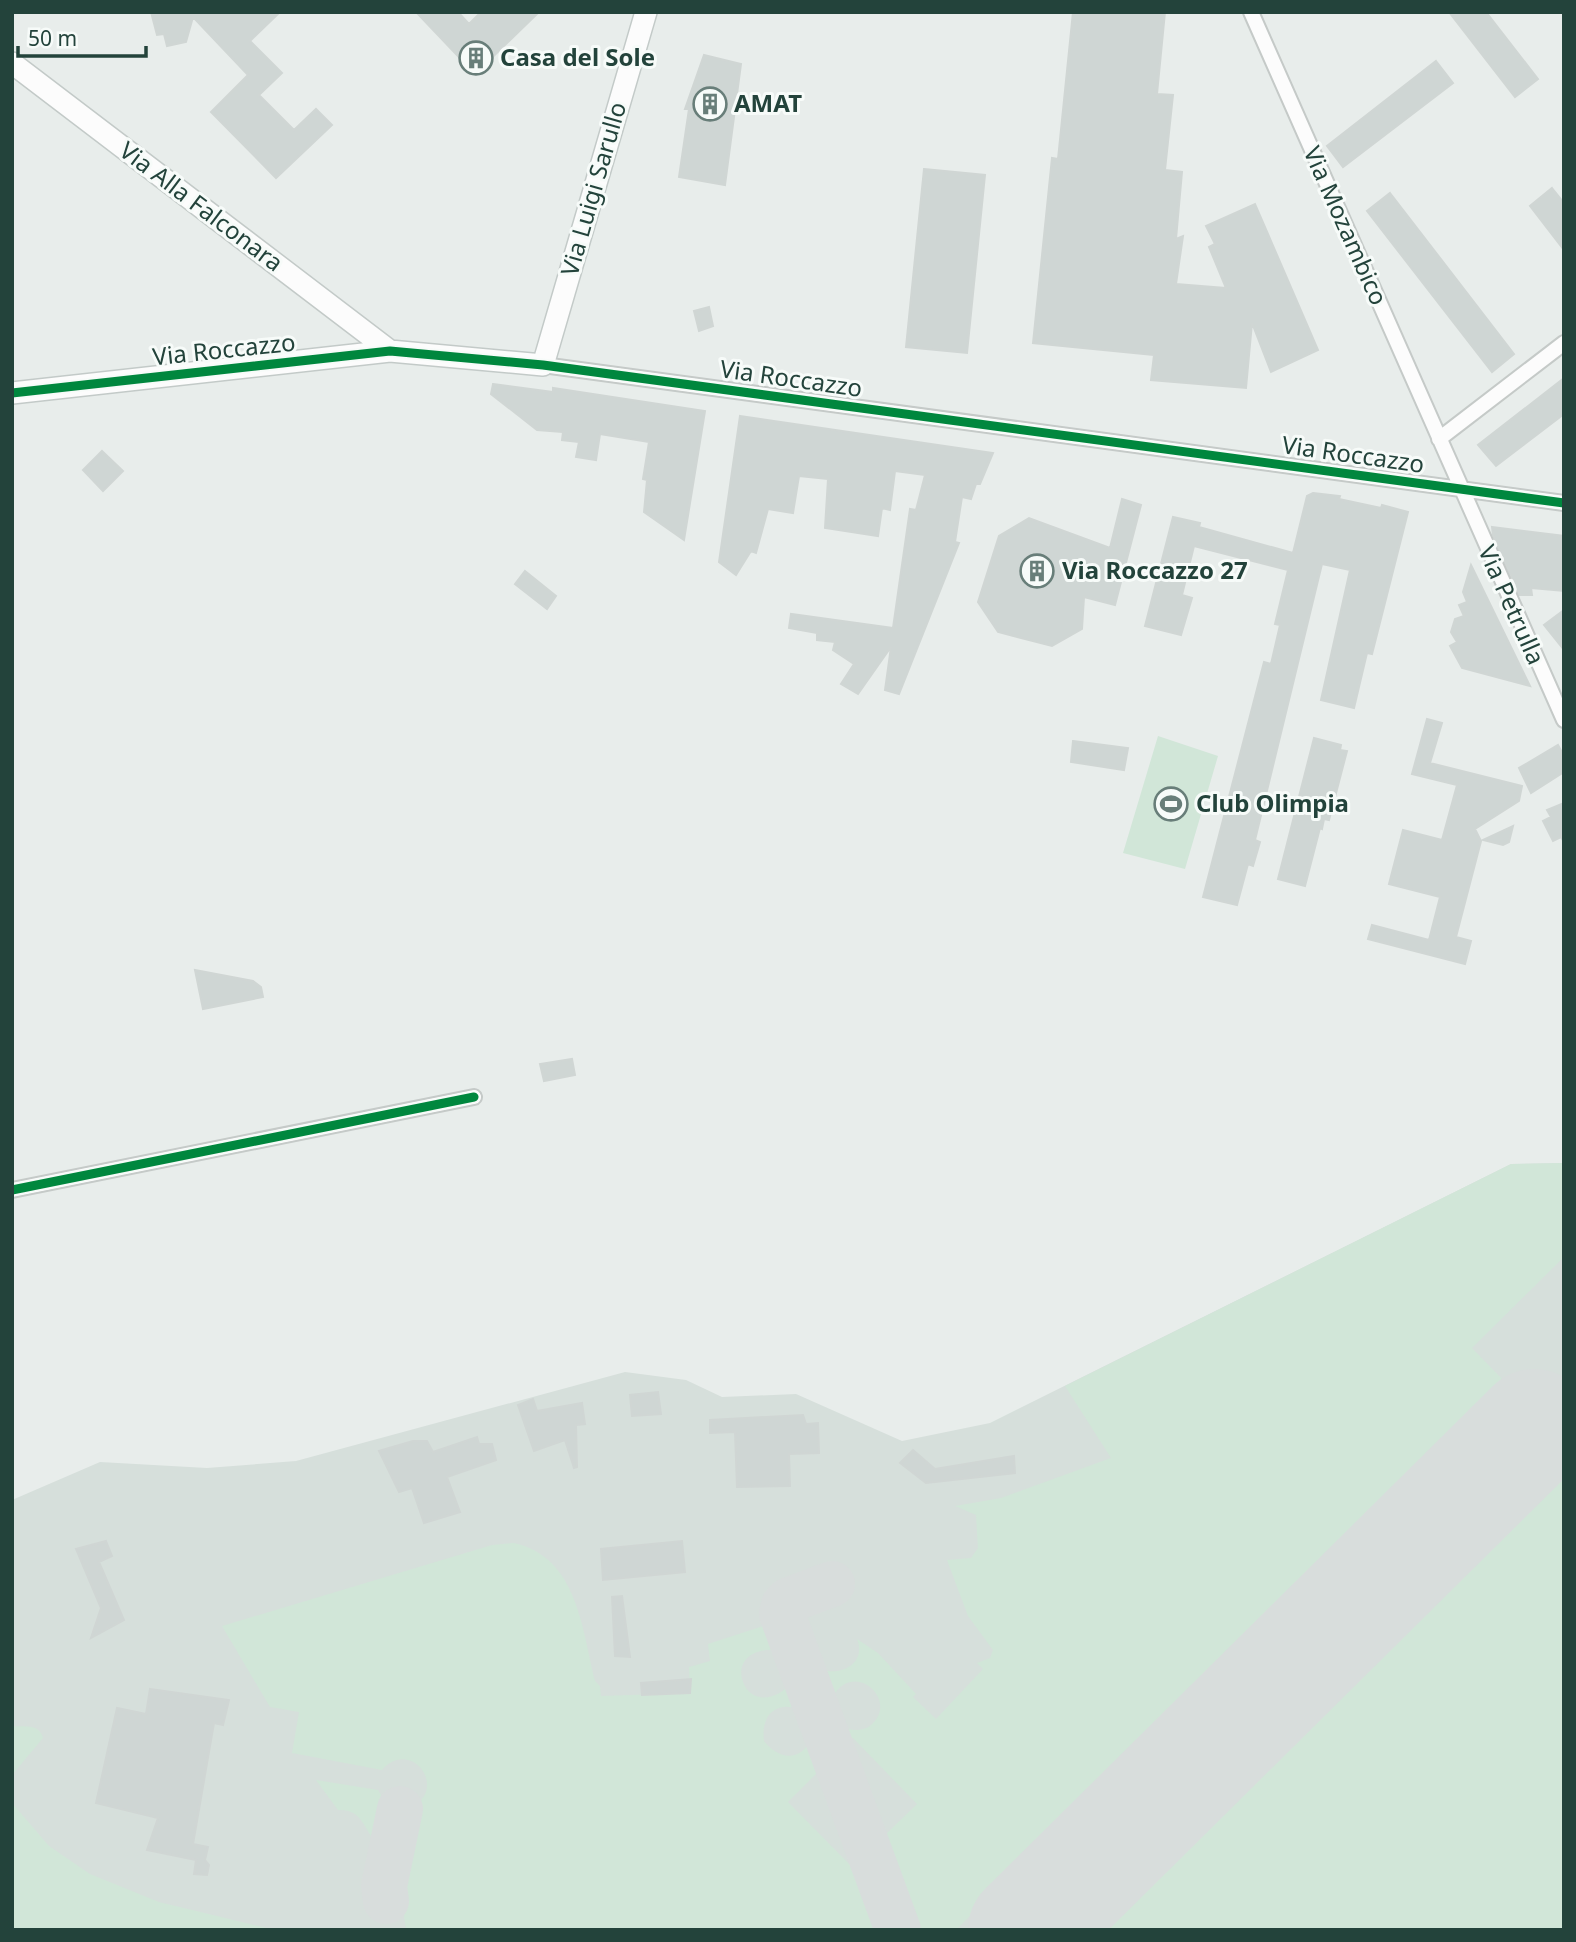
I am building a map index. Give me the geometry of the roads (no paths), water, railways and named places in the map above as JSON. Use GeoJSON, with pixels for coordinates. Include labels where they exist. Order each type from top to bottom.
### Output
{"type":"FeatureCollection","features":[{"type":"Feature","properties":{"kind":"street","name":"Via Luigi Sarullo"},"geometry":{"type":"LineString","coordinates":[[543,365],[646,12]]}},
{"type":"Feature","properties":{"kind":"street","name":"Via Mozambico"},"geometry":{"type":"LineString","coordinates":[[1251,12],[1461,488]]}},
{"type":"Feature","properties":{"kind":"street","name":"Via Alla Falconara"},"geometry":{"type":"LineString","coordinates":[[12,63],[390,351]]}},
{"type":"Feature","properties":{"kind":"street"},"geometry":{"type":"LineString","coordinates":[[1439,439],[1564,343]]}},
{"type":"Feature","properties":{"kind":"street","name":"Via Roccazzo"},"geometry":{"type":"LineString","coordinates":[[12,393],[390,351],[543,365],[1564,503]]}},
{"type":"Feature","properties":{"kind":"street","name":"Via Petrulla"},"geometry":{"type":"LineString","coordinates":[[1461,488],[1545,683],[1564,720]]}},
{"type":"Feature","properties":{"kind":"street"},"geometry":{"type":"LineString","coordinates":[[1545,683],[1564,685]]}},
{"type":"Feature","properties":{"kind":"street"},"geometry":{"type":"LineString","coordinates":[[12,1190],[474,1097]]}},
{"type":"Feature","properties":{"kind":"place","name":"Casa del Sole"},"geometry":{"type":"Point","coordinates":[476,58]}},
{"type":"Feature","properties":{"kind":"place","name":"AMAT"},"geometry":{"type":"Point","coordinates":[710,104]}},
{"type":"Feature","properties":{"kind":"place","name":"Via Roccazzo 27"},"geometry":{"type":"Point","coordinates":[1037,571]}},
{"type":"Feature","properties":{"kind":"place","name":"Club Olimpia"},"geometry":{"type":"Point","coordinates":[1171,804]}}]}
